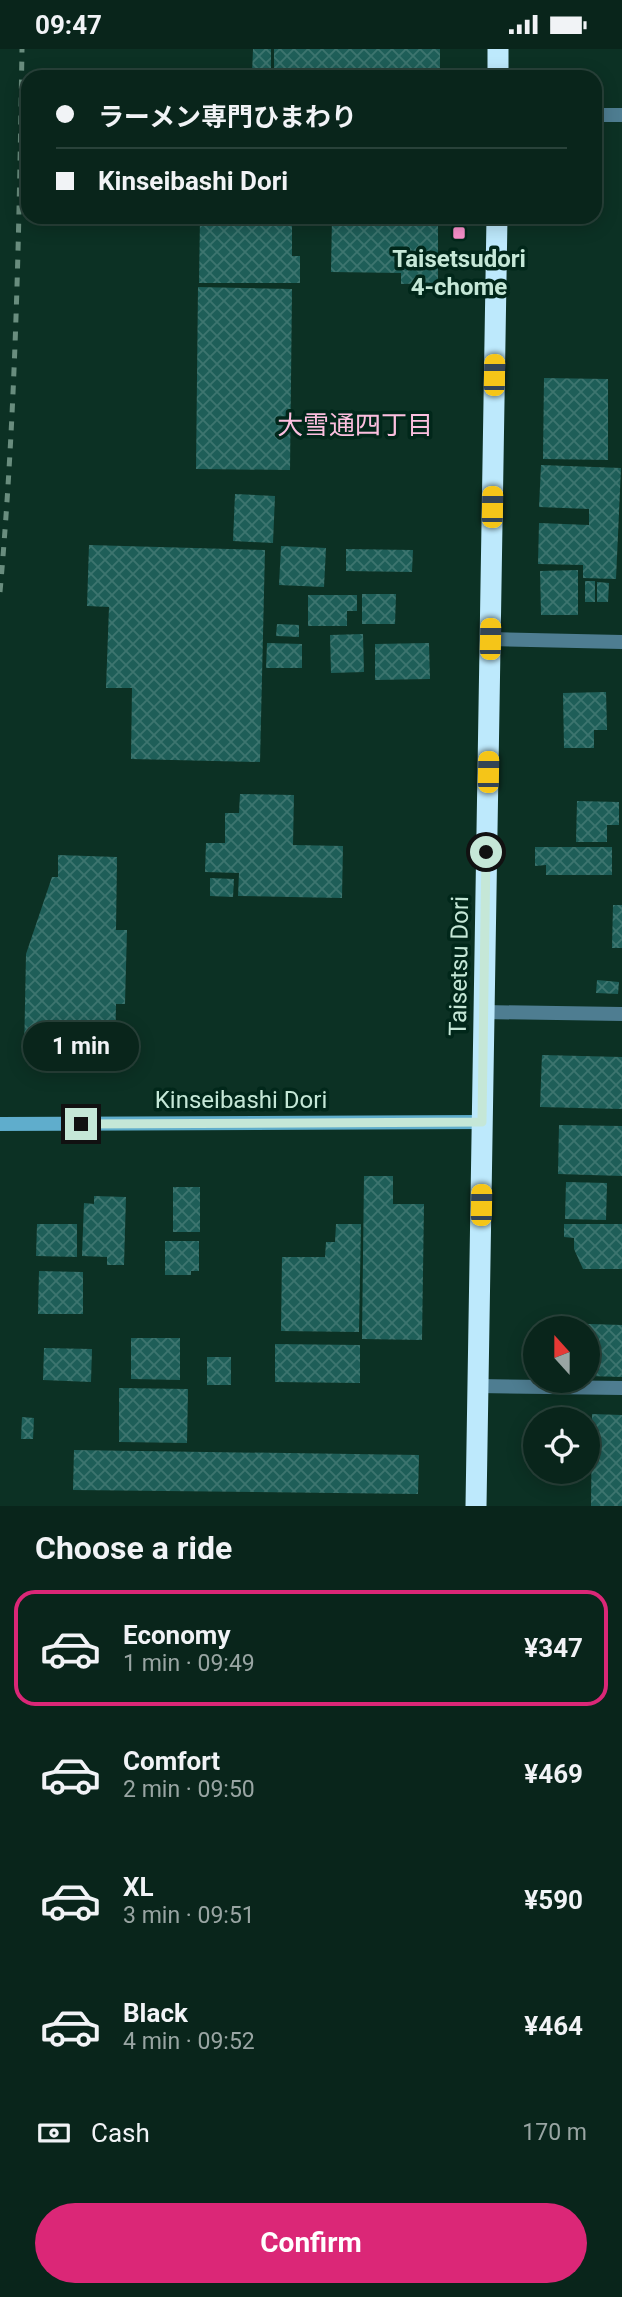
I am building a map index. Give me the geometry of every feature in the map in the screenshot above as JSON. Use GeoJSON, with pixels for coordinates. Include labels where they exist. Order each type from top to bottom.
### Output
{"type":"FeatureCollection","features":[{"type":"Feature","properties":{"kind":"highway"},"geometry":{"type":"LineString","coordinates":[[498,49],[498,70]]}},
{"type":"Feature","properties":{"kind":"highway","name":"Taisetsu Dori"},"geometry":{"type":"LineString","coordinates":[[476,1506],[497,224]]}},
{"type":"Feature","properties":{"kind":"street"},"geometry":{"type":"LineString","coordinates":[[602,115],[622,115]]}},
{"type":"Feature","properties":{"kind":"street"},"geometry":{"type":"LineString","coordinates":[[490,639],[622,642]]}},
{"type":"Feature","properties":{"kind":"street"},"geometry":{"type":"LineString","coordinates":[[484,1012],[622,1014]]}},
{"type":"Feature","properties":{"kind":"street","name":"Kinseibashi Dori"},"geometry":{"type":"LineString","coordinates":[[0,1124],[482,1122]]}},
{"type":"Feature","properties":{"kind":"street"},"geometry":{"type":"LineString","coordinates":[[478,1386],[622,1388]]}},
{"type":"Feature","properties":{"kind":"building"},"geometry":{"type":"Polygon","coordinates":[[[253,49],[271,49],[271,70],[252,70],[253,49]]]}},
{"type":"Feature","properties":{"kind":"building"},"geometry":{"type":"Polygon","coordinates":[[[274,49],[440,49],[440,70],[274,70],[274,49]]]}},
{"type":"Feature","properties":{"kind":"building"},"geometry":{"type":"Polygon","coordinates":[[[200,224],[292,224],[292,256],[300,256],[300,283],[199,283],[200,224]]]}},
{"type":"Feature","properties":{"kind":"building"},"geometry":{"type":"Polygon","coordinates":[[[332,224],[438,224],[438,283],[401,284],[401,273],[331,272],[332,224]]]}},
{"type":"Feature","properties":{"kind":"building"},"geometry":{"type":"Polygon","coordinates":[[[198,287],[292,289],[290,470],[196,469],[198,287]]]}},
{"type":"Feature","properties":{"kind":"building"},"geometry":{"type":"Polygon","coordinates":[[[544,378],[608,379],[608,460],[543,459],[544,378]]]}},
{"type":"Feature","properties":{"kind":"building"},"geometry":{"type":"Polygon","coordinates":[[[541,465],[621,468],[616,579],[583,578],[583,565],[538,564],[539,523],[589,525],[589,509],[539,507],[541,465]]]}},
{"type":"Feature","properties":{"kind":"building"},"geometry":{"type":"Polygon","coordinates":[[[235,494],[275,496],[273,543],[233,541],[235,494]]]}},
{"type":"Feature","properties":{"kind":"building"},"geometry":{"type":"Polygon","coordinates":[[[89,545],[265,550],[260,762],[131,759],[132,688],[106,688],[109,607],[87,606],[89,545]]]}},
{"type":"Feature","properties":{"kind":"building"},"geometry":{"type":"Polygon","coordinates":[[[281,546],[326,548],[324,587],[279,585],[281,546]]]}},
{"type":"Feature","properties":{"kind":"building"},"geometry":{"type":"Polygon","coordinates":[[[346,549],[413,550],[412,572],[346,571],[346,549]]]}},
{"type":"Feature","properties":{"kind":"building"},"geometry":{"type":"Polygon","coordinates":[[[578,570],[578,615],[541,615],[540,571],[578,570]]]}},
{"type":"Feature","properties":{"kind":"building"},"geometry":{"type":"Polygon","coordinates":[[[585,581],[595,581],[595,602],[585,602],[585,581]]]}},
{"type":"Feature","properties":{"kind":"building"},"geometry":{"type":"Polygon","coordinates":[[[597,582],[609,583],[608,602],[597,602],[597,582]]]}},
{"type":"Feature","properties":{"kind":"building"},"geometry":{"type":"Polygon","coordinates":[[[362,594],[396,594],[395,624],[362,624],[362,594]]]}},
{"type":"Feature","properties":{"kind":"building"},"geometry":{"type":"Polygon","coordinates":[[[308,595],[357,595],[357,611],[347,611],[347,626],[308,626],[308,595]]]}},
{"type":"Feature","properties":{"kind":"building"},"geometry":{"type":"Polygon","coordinates":[[[277,624],[299,625],[299,637],[276,636],[277,624]]]}},
{"type":"Feature","properties":{"kind":"building"},"geometry":{"type":"Polygon","coordinates":[[[363,634],[364,672],[331,673],[330,635],[363,634]]]}},
{"type":"Feature","properties":{"kind":"building"},"geometry":{"type":"Polygon","coordinates":[[[267,643],[302,644],[302,668],[266,668],[267,643]]]}},
{"type":"Feature","properties":{"kind":"building"},"geometry":{"type":"Polygon","coordinates":[[[429,643],[430,679],[375,680],[375,644],[429,643]]]}},
{"type":"Feature","properties":{"kind":"building"},"geometry":{"type":"Polygon","coordinates":[[[606,692],[607,730],[594,730],[594,748],[564,748],[563,693],[606,692]]]}},
{"type":"Feature","properties":{"kind":"building"},"geometry":{"type":"Polygon","coordinates":[[[240,794],[294,795],[293,845],[343,846],[342,898],[238,896],[239,873],[205,872],[206,843],[225,843],[225,813],[239,813],[240,794]]]}},
{"type":"Feature","properties":{"kind":"building"},"geometry":{"type":"Polygon","coordinates":[[[577,801],[619,802],[619,825],[607,825],[607,842],[576,842],[577,801]]]}},
{"type":"Feature","properties":{"kind":"building"},"geometry":{"type":"Polygon","coordinates":[[[535,847],[612,847],[612,875],[546,875],[546,865],[535,866],[535,847]]]}},
{"type":"Feature","properties":{"kind":"building"},"geometry":{"type":"Polygon","coordinates":[[[58,855],[117,857],[116,930],[127,930],[125,1004],[116,1004],[115,1057],[94,1045],[80,1045],[80,1062],[40,1062],[40,1055],[24,1055],[26,954],[52,877],[58,877],[58,855]]]}},
{"type":"Feature","properties":{"kind":"building"},"geometry":{"type":"Polygon","coordinates":[[[210,878],[234,879],[233,897],[210,896],[210,878]]]}},
{"type":"Feature","properties":{"kind":"building"},"geometry":{"type":"Polygon","coordinates":[[[613,905],[622,905],[622,948],[612,948],[613,905]]]}},
{"type":"Feature","properties":{"kind":"building"},"geometry":{"type":"Polygon","coordinates":[[[597,980],[619,982],[618,994],[596,993],[597,980]]]}},
{"type":"Feature","properties":{"kind":"building"},"geometry":{"type":"Polygon","coordinates":[[[542,1055],[622,1057],[622,1109],[540,1107],[542,1055]]]}},
{"type":"Feature","properties":{"kind":"building"},"geometry":{"type":"Polygon","coordinates":[[[559,1125],[622,1126],[622,1176],[558,1174],[559,1125]]]}},
{"type":"Feature","properties":{"kind":"building"},"geometry":{"type":"Polygon","coordinates":[[[364,1176],[393,1176],[393,1204],[424,1204],[422,1340],[362,1339],[364,1176]]]}},
{"type":"Feature","properties":{"kind":"building"},"geometry":{"type":"Polygon","coordinates":[[[566,1182],[607,1183],[606,1220],[565,1219],[566,1182]]]}},
{"type":"Feature","properties":{"kind":"building"},"geometry":{"type":"Polygon","coordinates":[[[173,1187],[200,1187],[200,1232],[173,1232],[173,1187]]]}},
{"type":"Feature","properties":{"kind":"building"},"geometry":{"type":"Polygon","coordinates":[[[94,1196],[126,1197],[124,1265],[107,1265],[107,1257],[82,1256],[84,1203],[94,1204],[94,1196]]]}},
{"type":"Feature","properties":{"kind":"building"},"geometry":{"type":"Polygon","coordinates":[[[37,1224],[77,1224],[77,1257],[36,1256],[37,1224]]]}},
{"type":"Feature","properties":{"kind":"building"},"geometry":{"type":"Polygon","coordinates":[[[336,1224],[361,1224],[359,1332],[281,1331],[282,1257],[325,1257],[326,1242],[335,1242],[336,1224]]]}},
{"type":"Feature","properties":{"kind":"building"},"geometry":{"type":"Polygon","coordinates":[[[564,1224],[622,1224],[622,1269],[583,1269],[574,1249],[574,1238],[564,1237],[564,1224]]]}},
{"type":"Feature","properties":{"kind":"building"},"geometry":{"type":"Polygon","coordinates":[[[165,1241],[199,1241],[199,1271],[191,1271],[191,1275],[165,1275],[165,1241]]]}},
{"type":"Feature","properties":{"kind":"building"},"geometry":{"type":"Polygon","coordinates":[[[39,1271],[83,1272],[83,1314],[38,1314],[39,1271]]]}},
{"type":"Feature","properties":{"kind":"building"},"geometry":{"type":"Polygon","coordinates":[[[600,1324],[622,1325],[622,1377],[600,1376],[600,1324]]]}},
{"type":"Feature","properties":{"kind":"building"},"geometry":{"type":"Polygon","coordinates":[[[131,1338],[180,1338],[180,1380],[131,1379],[131,1338]]]}},
{"type":"Feature","properties":{"kind":"building"},"geometry":{"type":"Polygon","coordinates":[[[275,1344],[360,1345],[360,1383],[275,1382],[275,1344]]]}},
{"type":"Feature","properties":{"kind":"building"},"geometry":{"type":"Polygon","coordinates":[[[44,1348],[92,1349],[91,1382],[43,1380],[44,1348]]]}},
{"type":"Feature","properties":{"kind":"building"},"geometry":{"type":"Polygon","coordinates":[[[207,1357],[231,1357],[231,1385],[207,1385],[207,1357]]]}},
{"type":"Feature","properties":{"kind":"building"},"geometry":{"type":"Polygon","coordinates":[[[119,1388],[188,1389],[187,1443],[119,1442],[119,1388]]]}},
{"type":"Feature","properties":{"kind":"building"},"geometry":{"type":"Polygon","coordinates":[[[600,1414],[622,1415],[622,1506],[591,1506],[591,1484],[600,1484],[600,1414]]]}},
{"type":"Feature","properties":{"kind":"building"},"geometry":{"type":"Polygon","coordinates":[[[22,1417],[34,1418],[33,1439],[21,1439],[22,1417]]]}},
{"type":"Feature","properties":{"kind":"building"},"geometry":{"type":"Polygon","coordinates":[[[74,1450],[419,1455],[418,1494],[73,1490],[74,1450]]]}},
{"type":"Feature","properties":{"kind":"railway"},"geometry":{"type":"LineString","coordinates":[[22,49],[22,70]]}},
{"type":"Feature","properties":{"kind":"railway"},"geometry":{"type":"LineString","coordinates":[[0,592],[13,389],[21,100]]}},
{"type":"Feature","properties":{"kind":"place","name":"Taisetsudori 4-chome"},"geometry":{"type":"Point","coordinates":[459,233]}},
{"type":"Feature","properties":{"kind":"district","name":"大雪通四丁目"},"geometry":{"type":"Point","coordinates":[355,425]}},
{"type":"Feature","properties":{"kind":"route"},"geometry":{"type":"LineString","coordinates":[[81,1124],[482,1122],[486,852]]}}]}
